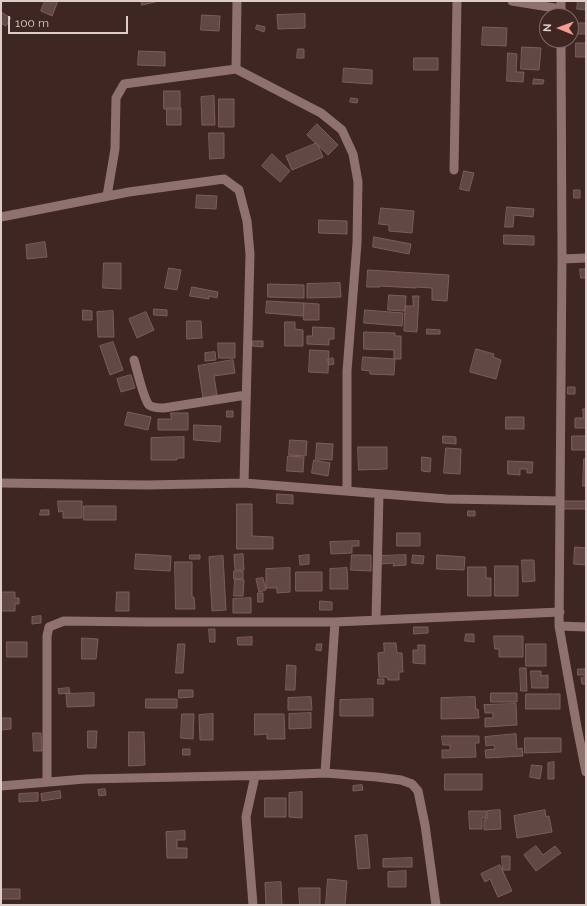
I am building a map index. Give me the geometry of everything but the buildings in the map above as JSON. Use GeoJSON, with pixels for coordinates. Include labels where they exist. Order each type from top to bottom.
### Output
{"type":"FeatureCollection","features":[{"type":"Feature","properties":{"kind":"street"},"geometry":{"type":"LineString","coordinates":[[236,69],[237,1]]}},
{"type":"Feature","properties":{"kind":"street"},"geometry":{"type":"LineString","coordinates":[[454,170],[457,1]]}},
{"type":"Feature","properties":{"kind":"street"},"geometry":{"type":"LineString","coordinates":[[512,1],[561,8]]}},
{"type":"Feature","properties":{"kind":"street"},"geometry":{"type":"LineString","coordinates":[[561,48],[562,259],[559,626],[581,727],[586,772]]}},
{"type":"Feature","properties":{"kind":"street"},"geometry":{"type":"LineString","coordinates":[[107,196],[116,149],[116,98],[124,84],[236,69],[321,113],[342,130],[353,154],[358,182],[357,243],[347,372],[347,491]]}},
{"type":"Feature","properties":{"kind":"street"},"geometry":{"type":"LineString","coordinates":[[1,217],[107,196],[224,179],[239,190],[247,221],[250,254],[244,483]]}},
{"type":"Feature","properties":{"kind":"street"},"geometry":{"type":"LineString","coordinates":[[562,259],[586,258]]}},
{"type":"Feature","properties":{"kind":"street"},"geometry":{"type":"LineString","coordinates":[[134,360],[145,399],[154,407],[164,408],[246,395]]}},
{"type":"Feature","properties":{"kind":"street"},"geometry":{"type":"LineString","coordinates":[[1,483],[147,485],[244,483],[447,499],[560,501]]}},
{"type":"Feature","properties":{"kind":"street"},"geometry":{"type":"LineString","coordinates":[[376,620],[379,494]]}},
{"type":"Feature","properties":{"kind":"street"},"geometry":{"type":"LineString","coordinates":[[47,782],[47,636],[49,627],[64,620],[144,622],[335,622],[560,612]]}},
{"type":"Feature","properties":{"kind":"street"},"geometry":{"type":"LineString","coordinates":[[325,773],[335,622]]}},
{"type":"Feature","properties":{"kind":"street"},"geometry":{"type":"LineString","coordinates":[[559,626],[586,627]]}},
{"type":"Feature","properties":{"kind":"street"},"geometry":{"type":"LineString","coordinates":[[1,786],[85,779],[255,776],[325,773],[377,776],[401,780],[412,784],[418,792],[425,825],[436,905]]}},
{"type":"Feature","properties":{"kind":"street"},"geometry":{"type":"LineString","coordinates":[[253,905],[246,817],[255,776]]}}]}
